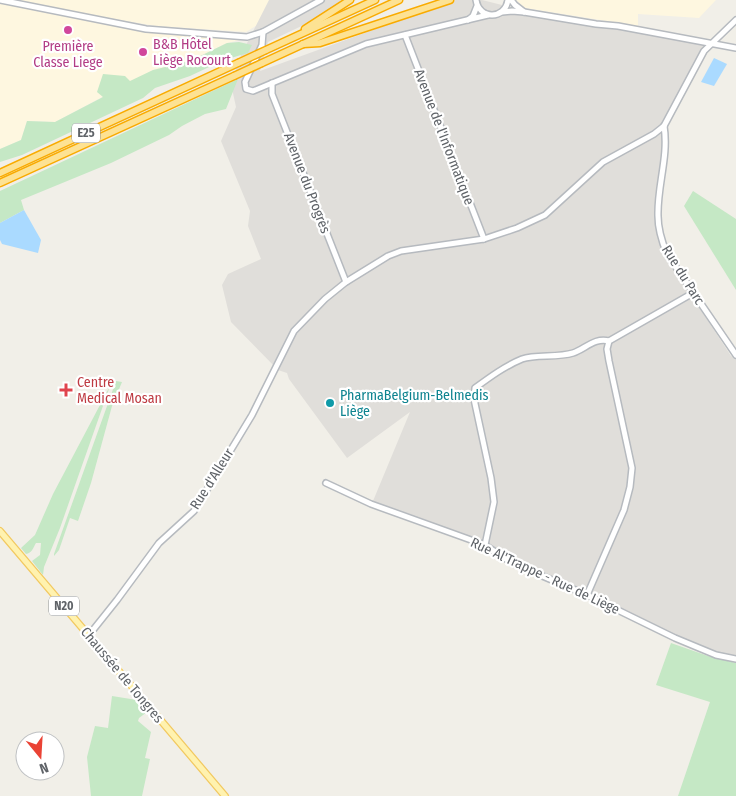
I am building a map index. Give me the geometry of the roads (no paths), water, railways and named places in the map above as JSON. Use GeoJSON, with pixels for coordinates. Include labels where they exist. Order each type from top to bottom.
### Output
{"type":"FeatureCollection","features":[{"type":"Feature","properties":{"kind":"highway"},"geometry":{"type":"LineString","coordinates":[[299,35],[309,26],[350,0]]}},
{"type":"Feature","properties":{"kind":"highway","name":"E25"},"geometry":{"type":"LineString","coordinates":[[0,172],[375,0]]}},
{"type":"Feature","properties":{"kind":"highway","name":"E25"},"geometry":{"type":"LineString","coordinates":[[0,183],[399,0]]}},
{"type":"Feature","properties":{"kind":"highway"},"geometry":{"type":"LineString","coordinates":[[303,44],[320,43],[450,0]]}},
{"type":"Feature","properties":{"kind":"main road","name":"Chaussée de Tongres"},"geometry":{"type":"LineString","coordinates":[[0,532],[225,796]]}},
{"type":"Feature","properties":{"kind":"street"},"geometry":{"type":"LineString","coordinates":[[0,0],[146,29],[247,38],[263,32],[321,0]]}},
{"type":"Feature","properties":{"kind":"street"},"geometry":{"type":"LineString","coordinates":[[466,22],[473,16],[477,6],[476,0]]}},
{"type":"Feature","properties":{"kind":"street"},"geometry":{"type":"LineString","coordinates":[[502,12],[510,0],[524,12]]}},
{"type":"Feature","properties":{"kind":"street"},"geometry":{"type":"LineString","coordinates":[[477,6],[488,15]]}},
{"type":"Feature","properties":{"kind":"street"},"geometry":{"type":"LineString","coordinates":[[263,32],[262,45],[245,82],[246,89],[253,91],[366,44],[512,11],[618,26],[736,48]]}},
{"type":"Feature","properties":{"kind":"street"},"geometry":{"type":"LineString","coordinates":[[664,126],[704,51],[710,43],[736,20]]}},
{"type":"Feature","properties":{"kind":"street","name":"Avenue de l'Informatique"},"geometry":{"type":"LineString","coordinates":[[404,35],[484,239]]}},
{"type":"Feature","properties":{"kind":"street","name":"Avenue du Progrès"},"geometry":{"type":"LineString","coordinates":[[272,83],[272,94],[346,282]]}},
{"type":"Feature","properties":{"kind":"street","name":"Rue d'Alleur"},"geometry":{"type":"LineString","coordinates":[[89,636],[158,544],[194,511],[252,415],[294,332],[325,299],[346,282],[388,256],[401,251],[484,239],[517,228],[545,215],[603,162],[654,134],[664,126]]}},
{"type":"Feature","properties":{"kind":"street","name":"Rue du Parc"},"geometry":{"type":"LineString","coordinates":[[664,126],[666,138],[658,209],[660,236],[667,254],[736,355]]}},
{"type":"Feature","properties":{"kind":"street"},"geometry":{"type":"LineString","coordinates":[[587,595],[624,510],[630,487],[632,468],[609,361],[607,349],[609,341],[693,293]]}},
{"type":"Feature","properties":{"kind":"street"},"geometry":{"type":"LineString","coordinates":[[485,545],[494,502],[491,474],[474,399],[475,388],[524,358],[560,356],[575,352],[603,339],[609,341]]}},
{"type":"Feature","properties":{"kind":"street","name":"Rue Al'Trappe - Rue de Liège"},"geometry":{"type":"LineString","coordinates":[[326,483],[371,504],[485,545],[512,562],[587,595],[675,638],[716,655],[736,659]]}},
{"type":"Feature","properties":{"kind":"water"},"geometry":{"type":"Polygon","coordinates":[[[714,58],[727,64],[714,86],[701,82],[714,58]]]}},
{"type":"Feature","properties":{"kind":"water"},"geometry":{"type":"Polygon","coordinates":[[[24,210],[41,240],[38,253],[2,244],[0,240],[0,223],[24,210]]]}},
{"type":"Feature","properties":{"kind":"place","name":"Première Classe Liege"},"geometry":{"type":"Point","coordinates":[68,30]}},
{"type":"Feature","properties":{"kind":"place","name":"B&B Hôtel Liège Rocourt"},"geometry":{"type":"Point","coordinates":[143,52]}},
{"type":"Feature","properties":{"kind":"place","name":"Centre Medical Mosan"},"geometry":{"type":"Point","coordinates":[66,390]}},
{"type":"Feature","properties":{"kind":"place","name":"PharmaBelgium-Belmedis Liège"},"geometry":{"type":"Point","coordinates":[330,403]}}]}
